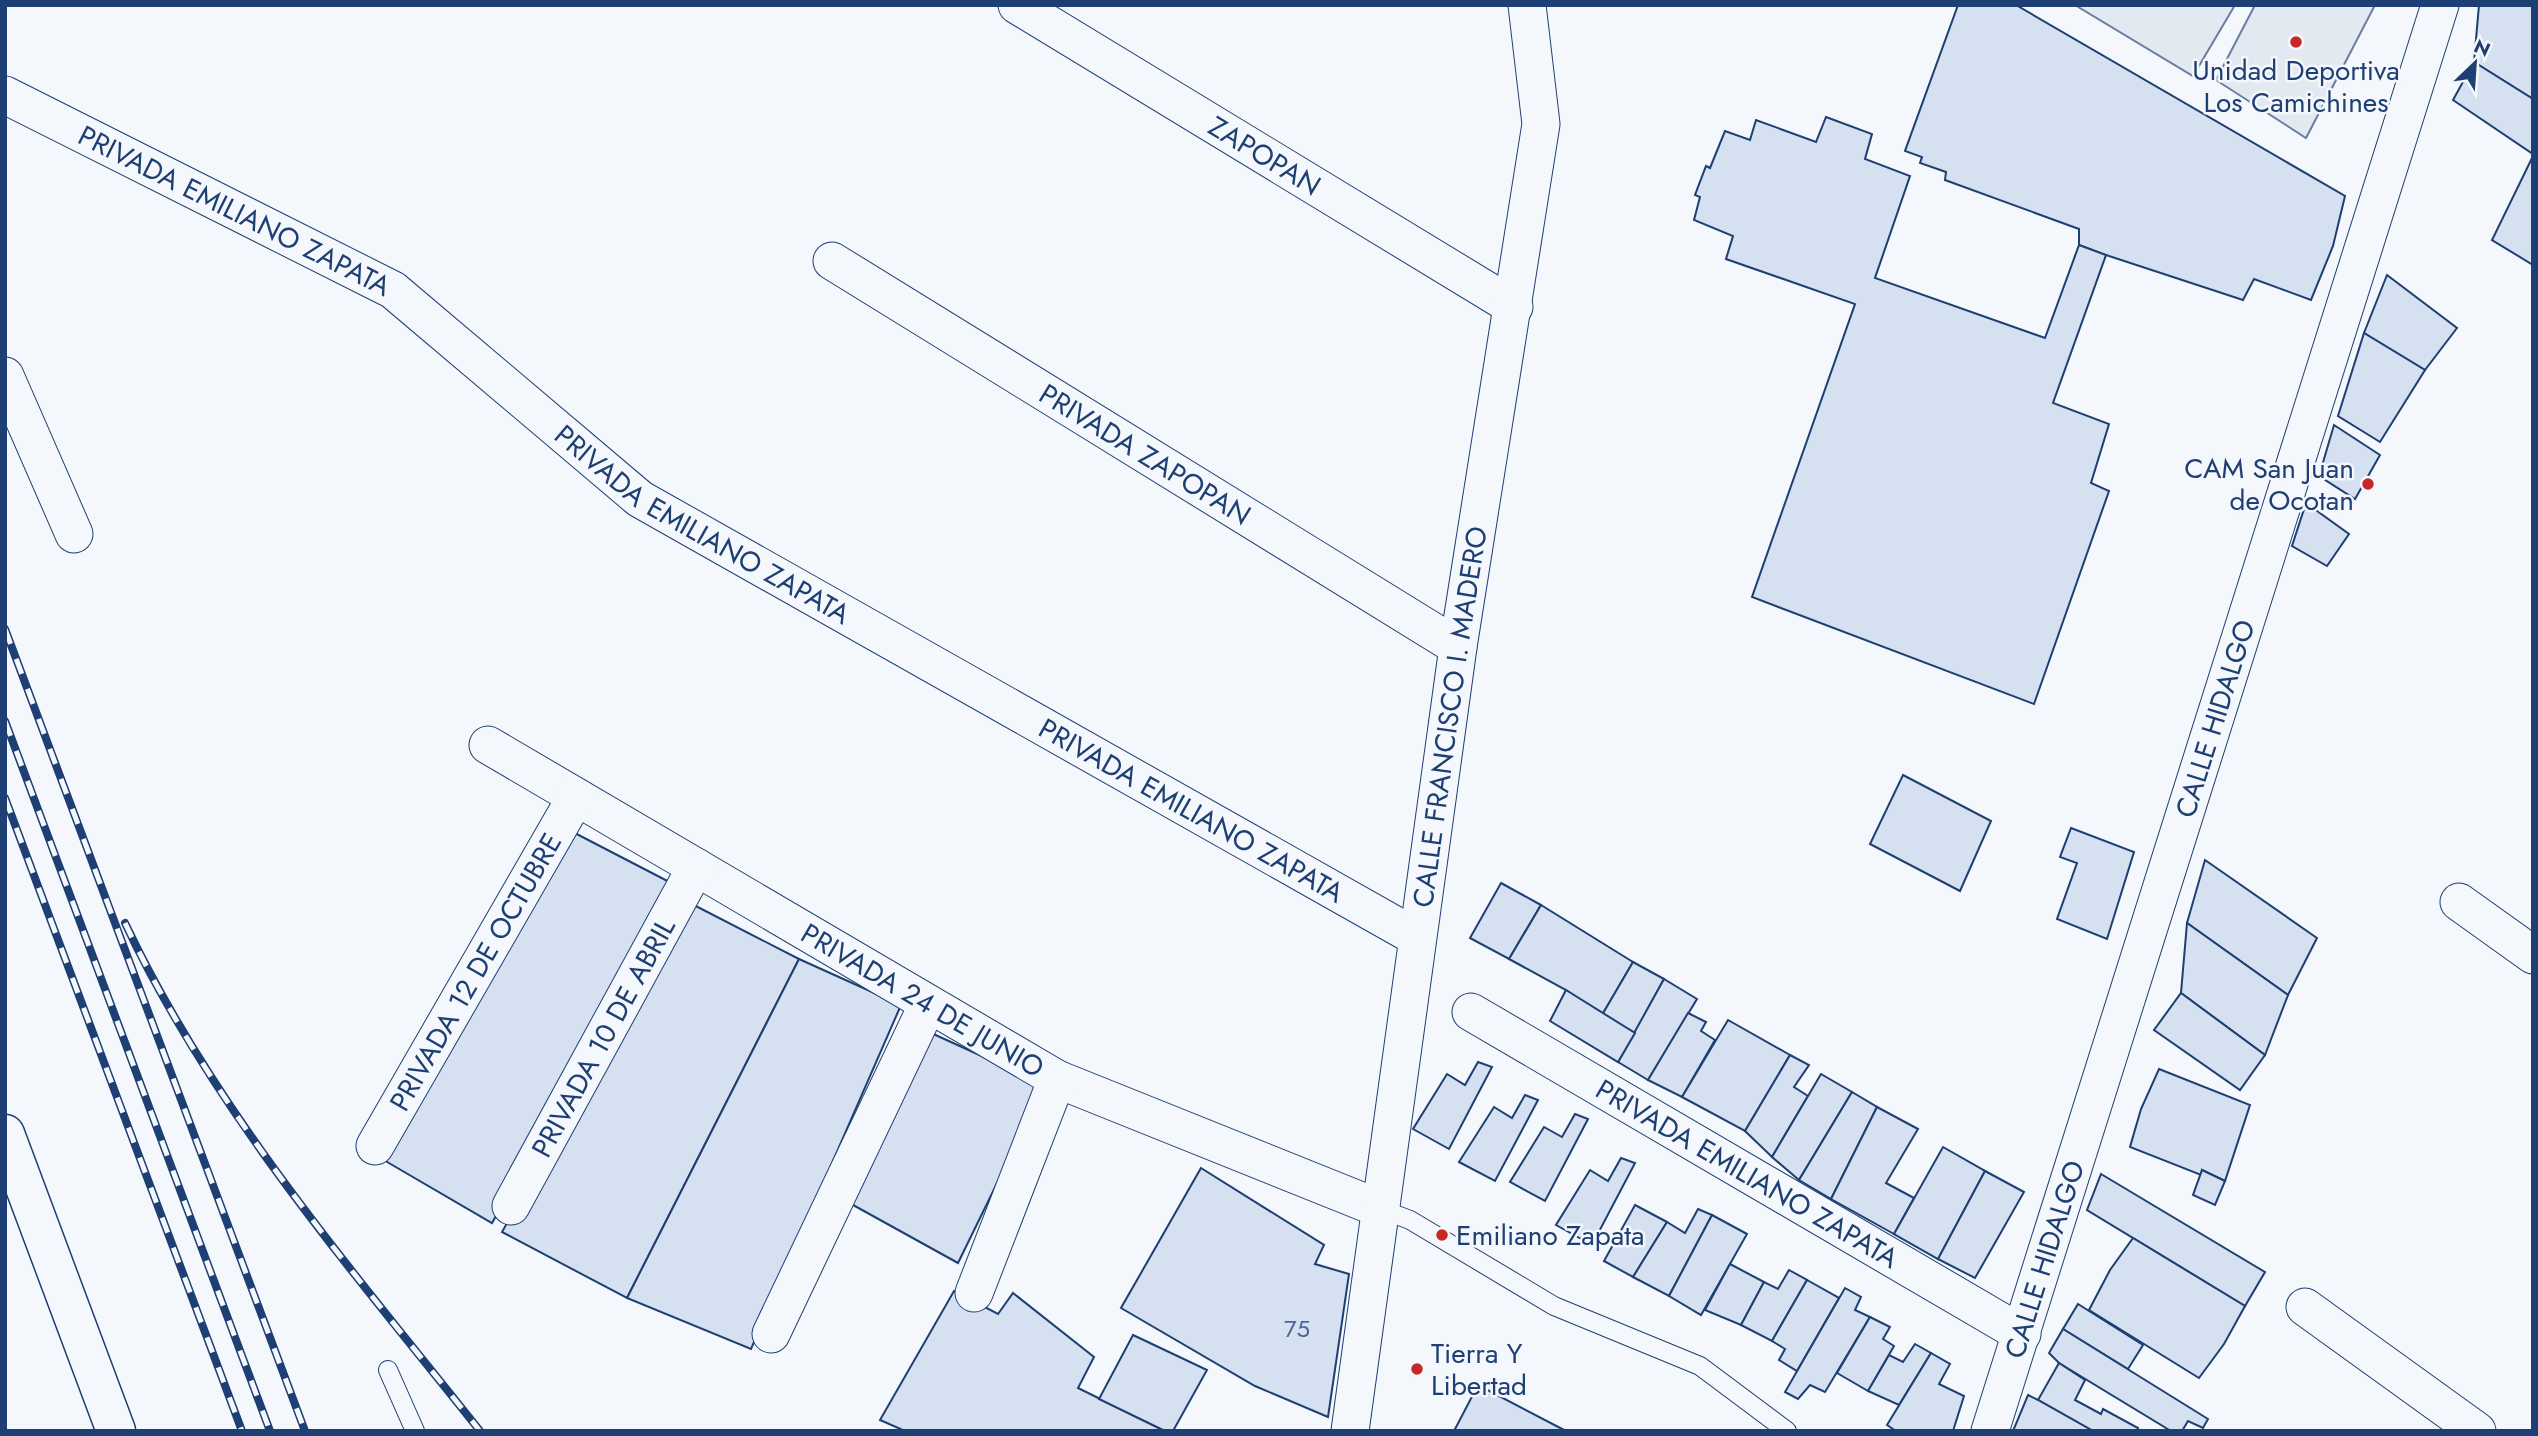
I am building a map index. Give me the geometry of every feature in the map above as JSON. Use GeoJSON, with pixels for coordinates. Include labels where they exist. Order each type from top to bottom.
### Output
{"type":"FeatureCollection","features":[{"type":"Feature","properties":{"kind":"street","name":"ZAPOPAN"},"geometry":{"type":"LineString","coordinates":[[1017,5],[1514,307]]}},
{"type":"Feature","properties":{"kind":"street","name":"CALLE FRANCISCO I. MADERO"},"geometry":{"type":"LineString","coordinates":[[1350,1431],[1458,647],[1541,124],[1527,5]]}},
{"type":"Feature","properties":{"kind":"street","name":"CALLE HIDALGO"},"geometry":{"type":"LineString","coordinates":[[1990,1431],[2440,5]]}},
{"type":"Feature","properties":{"kind":"street","name":"PRIVADA EMILIANO ZAPATA"},"geometry":{"type":"LineString","coordinates":[[5,95],[393,290],[640,499],[1416,937]]}},
{"type":"Feature","properties":{"kind":"street","name":"PRIVADA ZAPOPAN"},"geometry":{"type":"LineString","coordinates":[[832,261],[1458,647]]}},
{"type":"Feature","properties":{"kind":"street"},"geometry":{"type":"LineString","coordinates":[[5,376],[74,534]]}},
{"type":"Feature","properties":{"kind":"street","name":"PRIVADA 24 DE JUNIO"},"geometry":{"type":"LineString","coordinates":[[488,745],[1057,1079],[1381,1209]]}},
{"type":"Feature","properties":{"kind":"street","name":"PRIVADA 12 DE OCTUBRE"},"geometry":{"type":"LineString","coordinates":[[374,1146],[576,797]]}},
{"type":"Feature","properties":{"kind":"street","name":"PRIVADA 10 DE ABRIL"},"geometry":{"type":"LineString","coordinates":[[511,1206],[696,867]]}},
{"type":"Feature","properties":{"kind":"street"},"geometry":{"type":"LineString","coordinates":[[2459,902],[2533,956]]}},
{"type":"Feature","properties":{"kind":"street"},"geometry":{"type":"LineString","coordinates":[[771,1334],[929,1004]]}},
{"type":"Feature","properties":{"kind":"street","name":"PRIVADA EMILIANO ZAPATA"},"geometry":{"type":"LineString","coordinates":[[1471,1012],[2022,1334]]}},
{"type":"Feature","properties":{"kind":"street"},"geometry":{"type":"LineString","coordinates":[[974,1293],[1057,1079]]}},
{"type":"Feature","properties":{"kind":"street"},"geometry":{"type":"LineString","coordinates":[[5,1134],[116,1431]]}},
{"type":"Feature","properties":{"kind":"street"},"geometry":{"type":"LineString","coordinates":[[2305,1307],[2477,1431]]}},
{"type":"Feature","properties":{"kind":"lane"},"geometry":{"type":"LineString","coordinates":[[1381,1209],[1410,1220],[1554,1306],[1700,1366],[1787,1431]]}},
{"type":"Feature","properties":{"kind":"lane"},"geometry":{"type":"LineString","coordinates":[[388,1370],[415,1431]]}},
{"type":"Feature","properties":{"kind":"shaded area","name":"Unidad Deportiva Los Camichines"},"geometry":{"type":"Polygon","coordinates":[[[2075,5],[2235,5],[2193,76],[2075,5]]]}},
{"type":"Feature","properties":{"kind":"shaded area","name":"Unidad Deportiva Los Camichines"},"geometry":{"type":"Polygon","coordinates":[[[2255,5],[2375,5],[2306,138],[2216,80],[2255,5]]]}},
{"type":"Feature","properties":{"kind":"building"},"geometry":{"type":"Polygon","coordinates":[[[1958,5],[2016,5],[2345,196],[2333,246],[2311,300],[2254,279],[2243,300],[2103,254],[2079,245],[2079,229],[1945,180],[1946,172],[1920,163],[1922,157],[1905,151],[1958,5]]]}},
{"type":"Feature","properties":{"kind":"building"},"geometry":{"type":"Polygon","coordinates":[[[2479,5],[2533,5],[2533,99],[2474,62],[2479,5]]]}},
{"type":"Feature","properties":{"kind":"building"},"geometry":{"type":"Polygon","coordinates":[[[2474,62],[2533,99],[2533,154],[2453,100],[2474,62]]]}},
{"type":"Feature","properties":{"kind":"building"},"geometry":{"type":"Polygon","coordinates":[[[1826,117],[1872,134],[1865,159],[1910,176],[1875,278],[2045,338],[2079,245],[2106,255],[2053,403],[2109,424],[2091,483],[2109,491],[2034,704],[1752,597],[1855,304],[1726,259],[1733,236],[1694,220],[1700,197],[1695,195],[1706,166],[1710,168],[1725,131],[1750,140],[1756,120],[1816,142],[1826,117]]]}},
{"type":"Feature","properties":{"kind":"building"},"geometry":{"type":"Polygon","coordinates":[[[2533,156],[2533,265],[2492,240],[2533,156]]]}},
{"type":"Feature","properties":{"kind":"building"},"geometry":{"type":"Polygon","coordinates":[[[2387,275],[2457,328],[2425,370],[2364,333],[2387,275]]]}},
{"type":"Feature","properties":{"kind":"building"},"geometry":{"type":"Polygon","coordinates":[[[2364,333],[2425,370],[2380,442],[2338,416],[2364,333]]]}},
{"type":"Feature","properties":{"kind":"building"},"geometry":{"type":"Polygon","coordinates":[[[2334,425],[2380,455],[2355,499],[2319,476],[2334,425]]]}},
{"type":"Feature","properties":{"kind":"building"},"geometry":{"type":"Polygon","coordinates":[[[2306,503],[2349,534],[2327,566],[2292,546],[2306,503]]]}},
{"type":"Feature","properties":{"kind":"building"},"geometry":{"type":"Polygon","coordinates":[[[1903,775],[1991,821],[1960,891],[1870,844],[1903,775]]]}},
{"type":"Feature","properties":{"kind":"building"},"geometry":{"type":"Polygon","coordinates":[[[2071,828],[2134,852],[2107,939],[2057,919],[2077,863],[2060,857],[2071,828]]]}},
{"type":"Feature","properties":{"kind":"building"},"geometry":{"type":"Polygon","coordinates":[[[567,829],[679,887],[492,1223],[382,1159],[567,829]]]}},
{"type":"Feature","properties":{"kind":"building"},"geometry":{"type":"Polygon","coordinates":[[[2205,860],[2317,938],[2288,995],[2187,923],[2205,860]]]}},
{"type":"Feature","properties":{"kind":"building"},"geometry":{"type":"Polygon","coordinates":[[[1501,883],[1541,905],[1509,959],[1470,938],[1501,883]]]}},
{"type":"Feature","properties":{"kind":"building"},"geometry":{"type":"Polygon","coordinates":[[[688,902],[799,959],[627,1298],[502,1232],[688,902]]]}},
{"type":"Feature","properties":{"kind":"building"},"geometry":{"type":"Polygon","coordinates":[[[1541,905],[1633,962],[1602,1015],[1566,990],[1509,959],[1541,905]]]}},
{"type":"Feature","properties":{"kind":"building"},"geometry":{"type":"Polygon","coordinates":[[[2187,923],[2288,995],[2265,1055],[2181,993],[2187,923]]]}},
{"type":"Feature","properties":{"kind":"building"},"geometry":{"type":"Polygon","coordinates":[[[799,959],[901,1005],[751,1349],[627,1298],[799,959]]]}},
{"type":"Feature","properties":{"kind":"building"},"geometry":{"type":"Polygon","coordinates":[[[1633,962],[1664,979],[1635,1033],[1602,1015],[1633,962]]]}},
{"type":"Feature","properties":{"kind":"building"},"geometry":{"type":"Polygon","coordinates":[[[1664,979],[1697,999],[1648,1080],[1618,1062],[1664,979]]]}},
{"type":"Feature","properties":{"kind":"building"},"geometry":{"type":"Polygon","coordinates":[[[1566,990],[1635,1033],[1618,1062],[1550,1021],[1566,990]]]}},
{"type":"Feature","properties":{"kind":"building"},"geometry":{"type":"Polygon","coordinates":[[[2181,993],[2265,1055],[2240,1090],[2154,1030],[2181,993]]]}},
{"type":"Feature","properties":{"kind":"building"},"geometry":{"type":"Polygon","coordinates":[[[1688,1013],[1706,1022],[1701,1031],[1715,1040],[1682,1097],[1648,1080],[1688,1013]]]}},
{"type":"Feature","properties":{"kind":"building"},"geometry":{"type":"Polygon","coordinates":[[[1728,1020],[1790,1055],[1745,1131],[1682,1097],[1728,1020]]]}},
{"type":"Feature","properties":{"kind":"building"},"geometry":{"type":"Polygon","coordinates":[[[929,1032],[1045,1085],[958,1263],[844,1200],[929,1032]]]}},
{"type":"Feature","properties":{"kind":"building"},"geometry":{"type":"Polygon","coordinates":[[[1790,1055],[1809,1065],[1794,1087],[1808,1096],[1772,1157],[1745,1131],[1790,1055]]]}},
{"type":"Feature","properties":{"kind":"building"},"geometry":{"type":"Polygon","coordinates":[[[1478,1062],[1492,1067],[1449,1149],[1413,1129],[1447,1074],[1465,1085],[1478,1062]]]}},
{"type":"Feature","properties":{"kind":"building"},"geometry":{"type":"Polygon","coordinates":[[[2159,1069],[2250,1105],[2225,1181],[2202,1170],[2201,1175],[2130,1147],[2141,1109],[2159,1069]]]}},
{"type":"Feature","properties":{"kind":"building"},"geometry":{"type":"Polygon","coordinates":[[[1821,1074],[1852,1092],[1799,1180],[1772,1157],[1821,1074]]]}},
{"type":"Feature","properties":{"kind":"building"},"geometry":{"type":"Polygon","coordinates":[[[1852,1092],[1877,1107],[1831,1199],[1799,1180],[1852,1092]]]}},
{"type":"Feature","properties":{"kind":"building"},"geometry":{"type":"Polygon","coordinates":[[[1525,1095],[1538,1100],[1495,1181],[1459,1162],[1494,1107],[1512,1118],[1525,1095]]]}},
{"type":"Feature","properties":{"kind":"building"},"geometry":{"type":"Polygon","coordinates":[[[1877,1107],[1918,1129],[1886,1183],[1914,1198],[1894,1234],[1831,1199],[1877,1107]]]}},
{"type":"Feature","properties":{"kind":"building"},"geometry":{"type":"Polygon","coordinates":[[[1575,1114],[1588,1119],[1545,1201],[1510,1182],[1544,1127],[1562,1137],[1575,1114]]]}},
{"type":"Feature","properties":{"kind":"building"},"geometry":{"type":"Polygon","coordinates":[[[1943,1147],[1985,1171],[1938,1259],[1894,1234],[1943,1147]]]}},
{"type":"Feature","properties":{"kind":"building"},"geometry":{"type":"Polygon","coordinates":[[[1621,1158],[1635,1163],[1592,1245],[1556,1225],[1590,1170],[1608,1181],[1621,1158]]]}},
{"type":"Feature","properties":{"kind":"building"},"geometry":{"type":"Polygon","coordinates":[[[1201,1168],[1324,1245],[1315,1264],[1349,1274],[1328,1417],[1255,1386],[1121,1308],[1201,1168]]]}},
{"type":"Feature","properties":{"kind":"building"},"geometry":{"type":"Polygon","coordinates":[[[2202,1170],[2225,1181],[2215,1205],[2193,1195],[2202,1170]]]}},
{"type":"Feature","properties":{"kind":"building"},"geometry":{"type":"Polygon","coordinates":[[[1985,1171],[2024,1192],[1975,1278],[1938,1259],[1985,1171]]]}},
{"type":"Feature","properties":{"kind":"building"},"geometry":{"type":"Polygon","coordinates":[[[2101,1174],[2265,1272],[2245,1306],[2087,1210],[2101,1174]]]}},
{"type":"Feature","properties":{"kind":"building"},"geometry":{"type":"Polygon","coordinates":[[[1635,1205],[1667,1222],[1633,1277],[1604,1261],[1635,1205]]]}},
{"type":"Feature","properties":{"kind":"building"},"geometry":{"type":"Polygon","coordinates":[[[1698,1209],[1712,1215],[1669,1296],[1633,1277],[1667,1222],[1685,1233],[1698,1209]]]}},
{"type":"Feature","properties":{"kind":"building"},"geometry":{"type":"Polygon","coordinates":[[[1712,1215],[1747,1234],[1701,1315],[1669,1296],[1712,1215]]]}},
{"type":"Feature","properties":{"kind":"building"},"geometry":{"type":"Polygon","coordinates":[[[2133,1238],[2245,1306],[2224,1344],[2199,1378],[2089,1310],[2110,1270],[2133,1238]]]}},
{"type":"Feature","properties":{"kind":"building"},"geometry":{"type":"Polygon","coordinates":[[[1730,1264],[1764,1282],[1741,1325],[1705,1310],[1730,1264]]]}},
{"type":"Feature","properties":{"kind":"building"},"geometry":{"type":"Polygon","coordinates":[[[1789,1270],[1807,1280],[1772,1341],[1741,1325],[1764,1282],[1778,1289],[1789,1270]]]}},
{"type":"Feature","properties":{"kind":"building"},"geometry":{"type":"Polygon","coordinates":[[[1807,1280],[1839,1298],[1797,1371],[1779,1360],[1785,1349],[1772,1341],[1807,1280]]]}},
{"type":"Feature","properties":{"kind":"building"},"geometry":{"type":"Polygon","coordinates":[[[1845,1288],[1861,1297],[1855,1310],[1870,1317],[1825,1392],[1810,1385],[1798,1399],[1785,1392],[1845,1288]]]}},
{"type":"Feature","properties":{"kind":"building"},"geometry":{"type":"Polygon","coordinates":[[[954,1291],[998,1314],[1013,1293],[1094,1357],[1078,1388],[1165,1431],[905,1431],[880,1420],[954,1291]]]}},
{"type":"Feature","properties":{"kind":"building"},"geometry":{"type":"Polygon","coordinates":[[[2078,1304],[2143,1345],[2128,1369],[2063,1329],[2078,1304]]]}},
{"type":"Feature","properties":{"kind":"building"},"geometry":{"type":"Polygon","coordinates":[[[1870,1317],[1890,1327],[1883,1339],[1894,1346],[1868,1391],[1837,1373],[1870,1317]]]}},
{"type":"Feature","properties":{"kind":"building"},"geometry":{"type":"Polygon","coordinates":[[[2063,1329],[2208,1419],[2203,1428],[2188,1421],[2182,1431],[2171,1431],[2059,1363],[2049,1353],[2063,1329]]]}},
{"type":"Feature","properties":{"kind":"building"},"geometry":{"type":"Polygon","coordinates":[[[1133,1335],[1207,1370],[1173,1431],[1165,1431],[1099,1399],[1133,1335]]]}},
{"type":"Feature","properties":{"kind":"building"},"geometry":{"type":"Polygon","coordinates":[[[1915,1344],[1931,1353],[1899,1405],[1868,1391],[1889,1355],[1903,1362],[1915,1344]]]}},
{"type":"Feature","properties":{"kind":"building"},"geometry":{"type":"Polygon","coordinates":[[[1931,1353],[1950,1364],[1939,1384],[1964,1396],[1953,1431],[1896,1431],[1887,1425],[1931,1353]]]}},
{"type":"Feature","properties":{"kind":"building"},"geometry":{"type":"Polygon","coordinates":[[[2059,1363],[2085,1380],[2075,1400],[2101,1414],[2103,1409],[2138,1428],[2137,1431],[2093,1431],[2038,1400],[2059,1363]]]}},
{"type":"Feature","properties":{"kind":"building"},"geometry":{"type":"Polygon","coordinates":[[[1478,1385],[1566,1431],[1454,1431],[1478,1385]]]}},
{"type":"Feature","properties":{"kind":"building"},"geometry":{"type":"Polygon","coordinates":[[[2028,1395],[2038,1400],[2093,1431],[2013,1431],[2028,1395]]]}},
{"type":"Feature","properties":{"kind":"railway"},"geometry":{"type":"LineString","coordinates":[[5,629],[305,1431]]}},
{"type":"Feature","properties":{"kind":"railway"},"geometry":{"type":"LineString","coordinates":[[5,721],[270,1431]]}},
{"type":"Feature","properties":{"kind":"railway"},"geometry":{"type":"LineString","coordinates":[[5,798],[242,1431]]}},
{"type":"Feature","properties":{"kind":"railway"},"geometry":{"type":"LineString","coordinates":[[125,923],[160,992],[242,1123],[335,1249],[480,1431]]}},
{"type":"Feature","properties":{"kind":"place","name":"Unidad Deportiva Los Camichines"},"geometry":{"type":"Point","coordinates":[2296,42]}},
{"type":"Feature","properties":{"kind":"place","name":"CAM San Juan de Ocotan"},"geometry":{"type":"Point","coordinates":[2368,484]}},
{"type":"Feature","properties":{"kind":"place","name":"Emiliano Zapata"},"geometry":{"type":"Point","coordinates":[1442,1235]}},
{"type":"Feature","properties":{"kind":"place","name":"Tierra Y Libertad"},"geometry":{"type":"Point","coordinates":[1417,1369]}}]}
